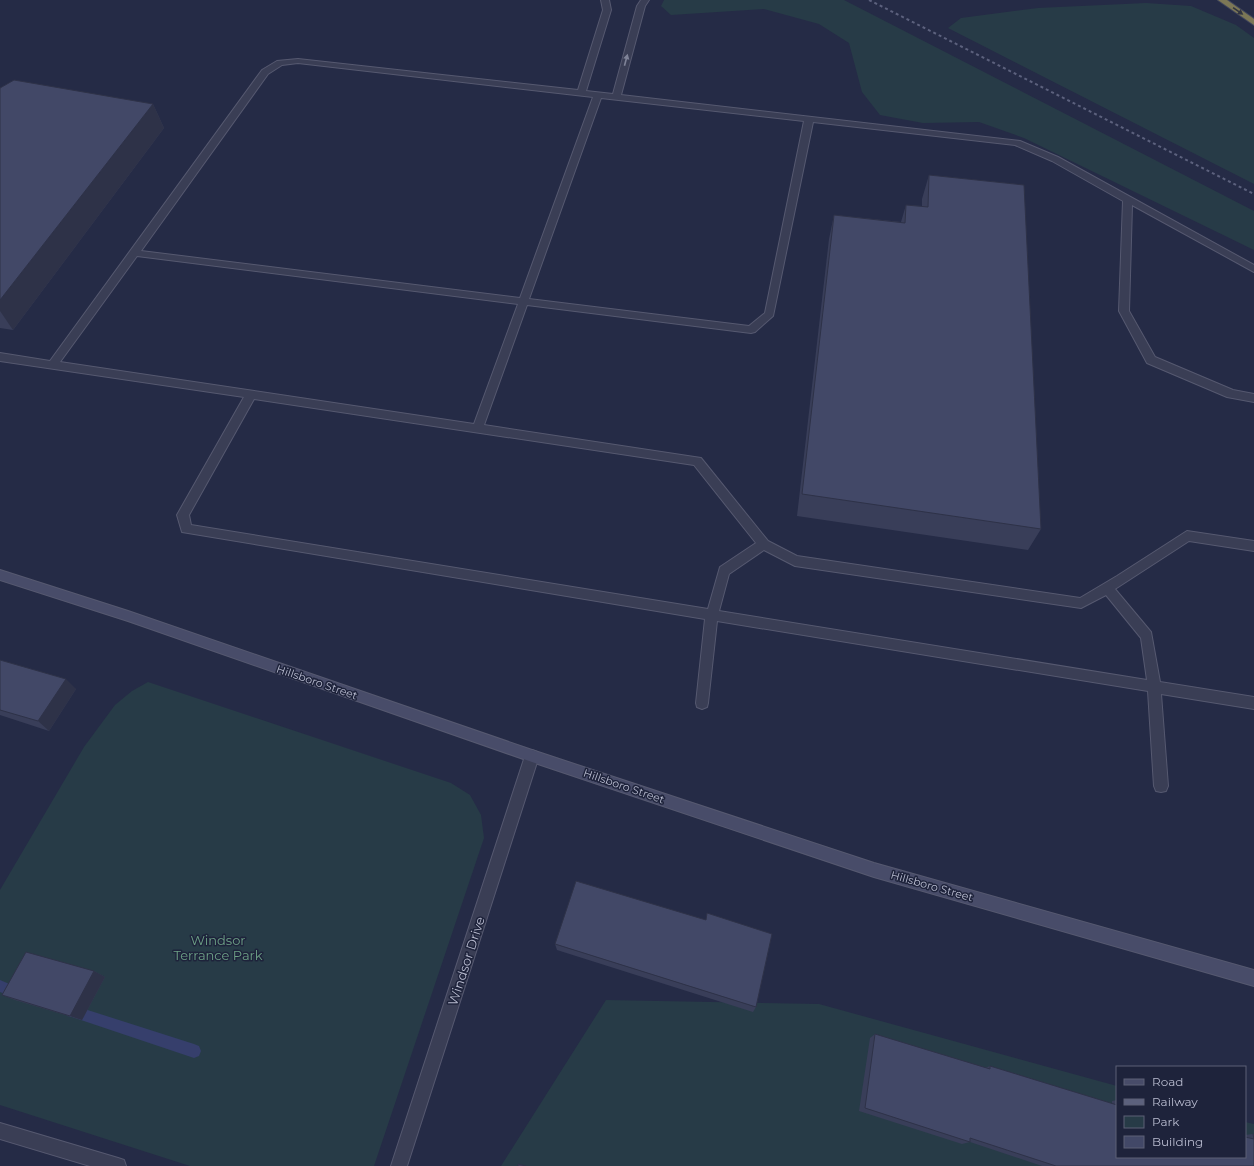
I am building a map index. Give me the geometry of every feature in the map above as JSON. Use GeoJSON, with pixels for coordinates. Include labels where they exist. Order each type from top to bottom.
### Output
{"type":"FeatureCollection","features":[{"type":"Feature","properties":{"kind":"highway"},"geometry":{"type":"LineString","coordinates":[[1222,0],[1254,22]]}},
{"type":"Feature","properties":{"kind":"street"},"geometry":{"type":"LineString","coordinates":[[581,93],[607,10],[605,0]]}},
{"type":"Feature","properties":{"kind":"street"},"geometry":{"type":"LineString","coordinates":[[616,97],[641,6],[645,0]]}},
{"type":"Feature","properties":{"kind":"street"},"geometry":{"type":"LineString","coordinates":[[53,365],[265,72],[280,63],[305,62],[1017,143],[1055,159],[1254,269]]}},
{"type":"Feature","properties":{"kind":"street"},"geometry":{"type":"LineString","coordinates":[[478,428],[598,95]]}},
{"type":"Feature","properties":{"kind":"street"},"geometry":{"type":"LineString","coordinates":[[134,253],[750,330],[770,314],[809,119]]}},
{"type":"Feature","properties":{"kind":"street"},"geometry":{"type":"LineString","coordinates":[[1128,200],[1124,311],[1151,360],[1231,394],[1254,398]]}},
{"type":"Feature","properties":{"kind":"street"},"geometry":{"type":"LineString","coordinates":[[0,357],[697,461],[764,544],[795,561],[1081,603],[1107,588],[1187,536],[1254,546]]}},
{"type":"Feature","properties":{"kind":"street"},"geometry":{"type":"LineString","coordinates":[[251,394],[183,515],[186,529],[1254,703]]}},
{"type":"Feature","properties":{"kind":"street"},"geometry":{"type":"LineString","coordinates":[[702,703],[712,615],[724,571],[764,544]]}},
{"type":"Feature","properties":{"kind":"street","name":"Hillsboro Street"},"geometry":{"type":"LineString","coordinates":[[0,575],[128,616],[532,756],[874,870],[1254,978]]}},
{"type":"Feature","properties":{"kind":"street"},"geometry":{"type":"LineString","coordinates":[[1107,588],[1147,636],[1154,687],[1161,786]]}},
{"type":"Feature","properties":{"kind":"street","name":"Windsor Drive"},"geometry":{"type":"LineString","coordinates":[[399,1166],[532,756]]}},
{"type":"Feature","properties":{"kind":"street"},"geometry":{"type":"LineString","coordinates":[[0,1131],[118,1166]]}},
{"type":"Feature","properties":{"kind":"green space"},"geometry":{"type":"Polygon","coordinates":[[[664,0],[844,0],[1254,211],[1254,250],[1024,138],[979,122],[923,123],[880,115],[862,92],[849,43],[819,24],[764,9],[671,15],[661,6],[664,0]]]}},
{"type":"Feature","properties":{"kind":"green space"},"geometry":{"type":"Polygon","coordinates":[[[1146,3],[1191,6],[1236,25],[1254,38],[1254,184],[948,28],[961,18],[1038,8],[1146,3]]]}},
{"type":"Feature","properties":{"kind":"green space","name":"Windsor Terrance Park"},"geometry":{"type":"Polygon","coordinates":[[[148,682],[451,783],[470,795],[481,815],[484,838],[374,1166],[190,1166],[0,1105],[0,890],[84,747],[115,705],[132,691],[148,682]]]}},
{"type":"Feature","properties":{"kind":"green space"},"geometry":{"type":"Polygon","coordinates":[[[606,1000],[819,1004],[1116,1086],[1116,1158],[1246,1158],[1246,1122],[1254,1124],[1254,1166],[501,1166],[606,1000]]]}},
{"type":"Feature","properties":{"kind":"building"},"geometry":{"type":"Polygon","coordinates":[[[14,80],[153,104],[0,300],[0,88],[14,80]]]}},
{"type":"Feature","properties":{"kind":"building"},"geometry":{"type":"Polygon","coordinates":[[[929,175],[1024,185],[1041,529],[802,494],[834,215],[905,223],[906,205],[928,207],[929,175]]]}},
{"type":"Feature","properties":{"kind":"building"},"geometry":{"type":"Polygon","coordinates":[[[0,660],[66,679],[38,721],[0,710],[0,660]]]}},
{"type":"Feature","properties":{"kind":"building"},"geometry":{"type":"Polygon","coordinates":[[[576,881],[706,920],[707,913],[772,934],[756,1007],[555,944],[576,881]]]}},
{"type":"Feature","properties":{"kind":"building"},"geometry":{"type":"Polygon","coordinates":[[[26,952],[94,971],[70,1016],[2,995],[26,952]]]}},
{"type":"Feature","properties":{"kind":"building"},"geometry":{"type":"Polygon","coordinates":[[[875,1034],[990,1069],[990,1066],[1116,1105],[1116,1158],[1246,1158],[1246,1137],[1254,1139],[1254,1166],[1056,1166],[970,1138],[970,1142],[865,1108],[875,1034]]]}},
{"type":"Feature","properties":{"kind":"waterway"},"geometry":{"type":"LineString","coordinates":[[0,986],[17,993]]}},
{"type":"Feature","properties":{"kind":"waterway"},"geometry":{"type":"LineString","coordinates":[[72,1011],[194,1051]]}},
{"type":"Feature","properties":{"kind":"railway"},"geometry":{"type":"LineString","coordinates":[[869,0],[1254,194]]}}]}
